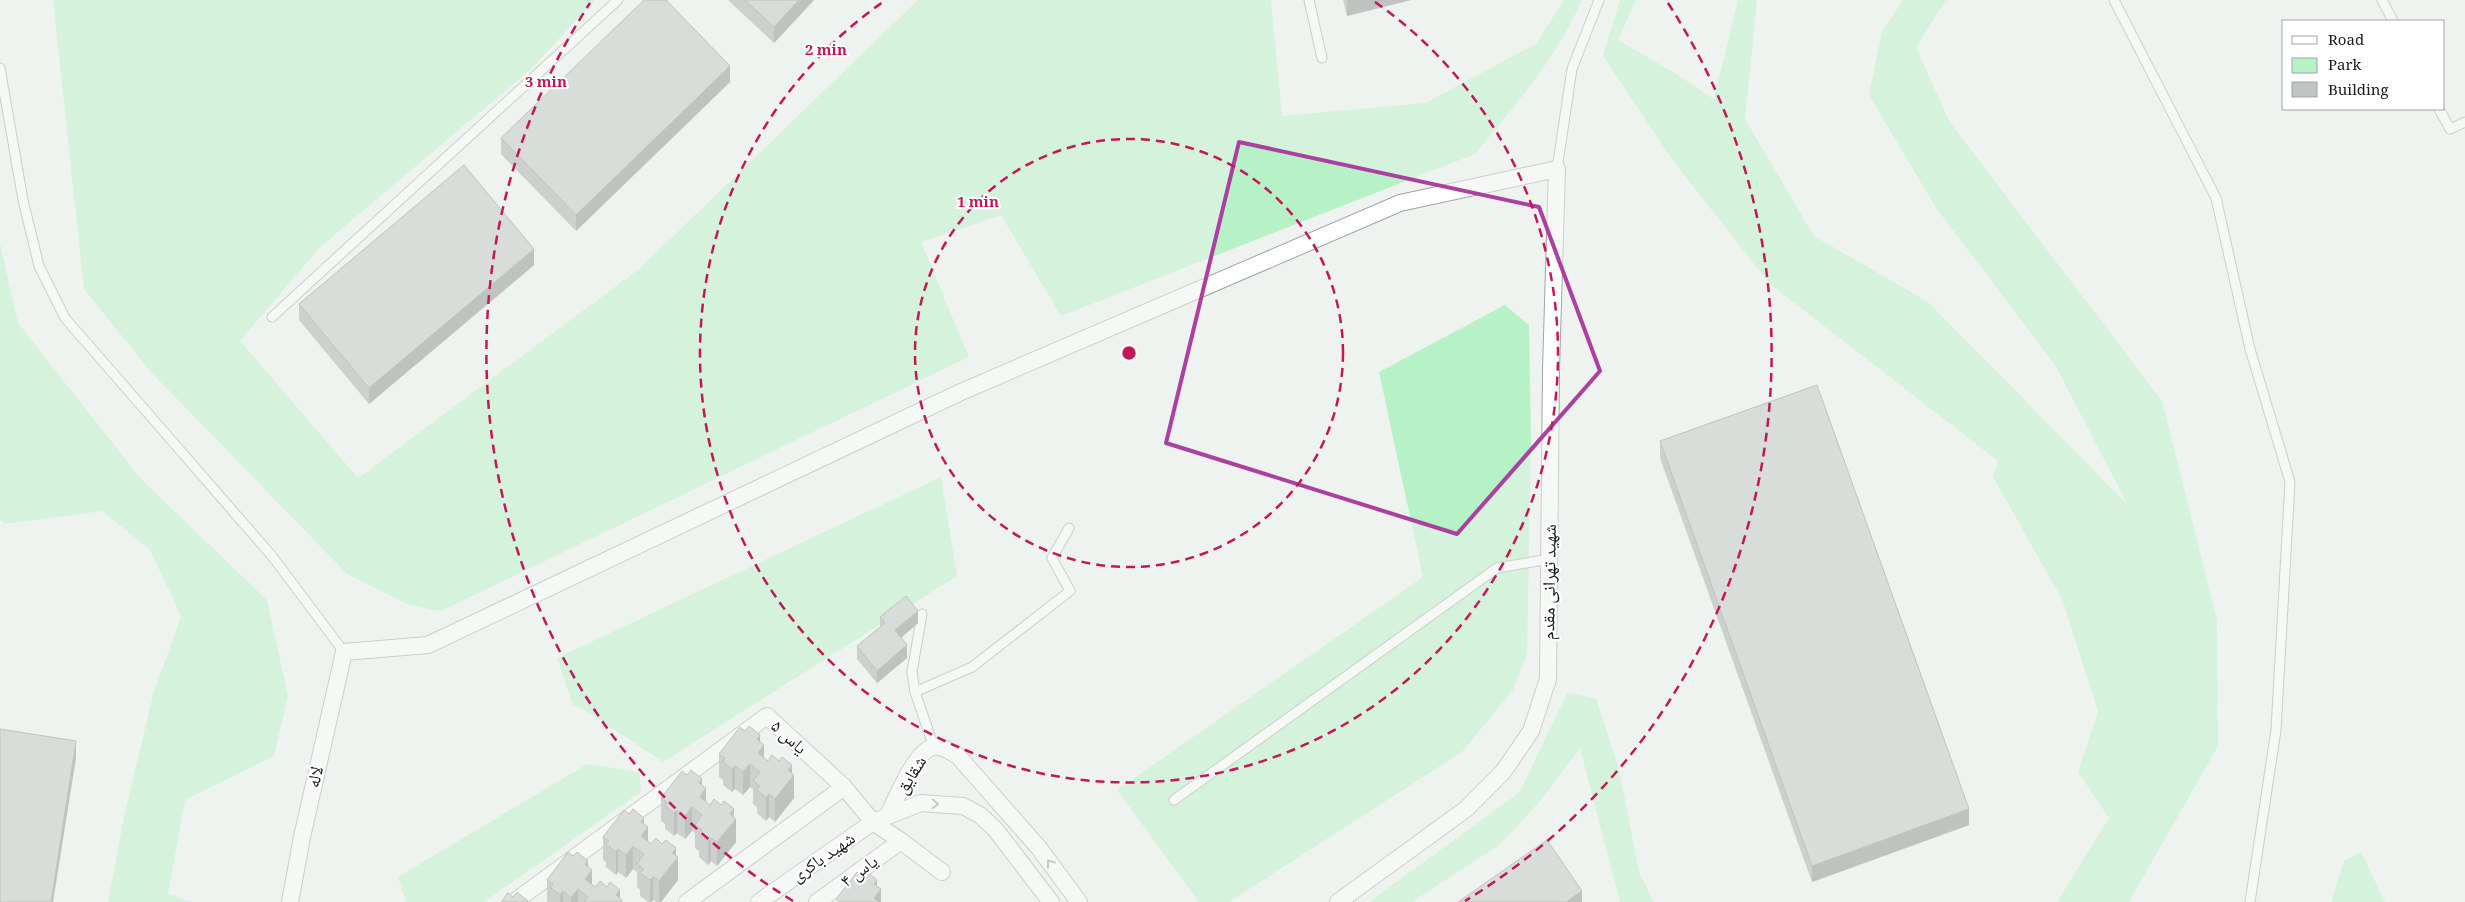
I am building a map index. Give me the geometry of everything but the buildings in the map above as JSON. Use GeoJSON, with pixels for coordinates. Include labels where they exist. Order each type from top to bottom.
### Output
{"type":"FeatureCollection","features":[{"type":"Feature","properties":{"kind":"street","name":"شهید تهرانی مقدم"},"geometry":{"type":"LineString","coordinates":[[1338,902],[1466,809],[1503,772],[1530,732],[1548,680],[1551,370],[1557,169]]}},
{"type":"Feature","properties":{"kind":"street"},"geometry":{"type":"LineString","coordinates":[[344,652],[428,645],[961,392],[1400,203],[1557,169]]}},
{"type":"Feature","properties":{"kind":"street","name":"لاله"},"geometry":{"type":"LineString","coordinates":[[290,902],[302,838],[344,652]]}},
{"type":"Feature","properties":{"kind":"street","name":"یاس ۵"},"geometry":{"type":"LineString","coordinates":[[514,902],[766,716],[844,787],[873,822]]}},
{"type":"Feature","properties":{"kind":"street","name":"شقایق"},"geometry":{"type":"LineString","coordinates":[[888,815],[916,760],[934,747],[946,749],[958,756],[1039,848],[1079,902]]}},
{"type":"Feature","properties":{"kind":"street"},"geometry":{"type":"LineString","coordinates":[[687,902],[844,787]]}},
{"type":"Feature","properties":{"kind":"street","name":"شقایق"},"geometry":{"type":"LineString","coordinates":[[888,815],[921,803],[963,806],[980,815],[995,829],[1051,902]]}},
{"type":"Feature","properties":{"kind":"street","name":"شهید باکری"},"geometry":{"type":"LineString","coordinates":[[759,902],[873,822],[888,815]]}},
{"type":"Feature","properties":{"kind":"street","name":"یاس ۴"},"geometry":{"type":"LineString","coordinates":[[873,822],[901,840],[942,872]]}},
{"type":"Feature","properties":{"kind":"street","name":"یاس ۴"},"geometry":{"type":"LineString","coordinates":[[817,902],[901,840]]}},
{"type":"Feature","properties":{"kind":"lane"},"geometry":{"type":"LineString","coordinates":[[272,317],[618,0]]}},
{"type":"Feature","properties":{"kind":"lane"},"geometry":{"type":"LineString","coordinates":[[1309,0],[1322,58]]}},
{"type":"Feature","properties":{"kind":"lane"},"geometry":{"type":"LineString","coordinates":[[1557,169],[1572,70],[1599,0]]}},
{"type":"Feature","properties":{"kind":"lane"},"geometry":{"type":"LineString","coordinates":[[2114,0],[2216,198],[2250,349],[2290,482],[2276,730],[2250,902]]}},
{"type":"Feature","properties":{"kind":"lane"},"geometry":{"type":"LineString","coordinates":[[2382,0],[2392,20]]}},
{"type":"Feature","properties":{"kind":"lane"},"geometry":{"type":"LineString","coordinates":[[0,68],[22,200],[39,266],[65,318],[272,556],[344,652]]}},
{"type":"Feature","properties":{"kind":"lane"},"geometry":{"type":"LineString","coordinates":[[2440,110],[2450,129],[2465,122]]}},
{"type":"Feature","properties":{"kind":"lane"},"geometry":{"type":"LineString","coordinates":[[915,692],[972,667],[1070,591],[1052,558],[1069,528]]}},
{"type":"Feature","properties":{"kind":"lane"},"geometry":{"type":"LineString","coordinates":[[1174,800],[1497,568],[1550,559]]}},
{"type":"Feature","properties":{"kind":"lane"},"geometry":{"type":"LineString","coordinates":[[922,614],[912,672],[915,692],[934,747]]}},
{"type":"Feature","properties":{"kind":"highlighted area"},"geometry":{"type":"Polygon","coordinates":[[[1239,142],[1539,207],[1600,371],[1457,534],[1166,443],[1239,142]]]}},
{"type":"Feature","properties":{"kind":"green space"},"geometry":{"type":"Polygon","coordinates":[[[53,0],[595,0],[531,69],[319,248],[240,341],[358,478],[639,269],[918,0],[1271,0],[1282,116],[1425,103],[1536,44],[1564,0],[1582,0],[1572,22],[1548,61],[1475,154],[1061,316],[1001,215],[921,242],[969,357],[441,611],[409,605],[347,574],[151,372],[84,289],[53,0]]]}},
{"type":"Feature","properties":{"kind":"green space"},"geometry":{"type":"Polygon","coordinates":[[[1620,0],[1636,0],[1618,40],[1678,75],[1714,99],[1738,0],[1757,0],[1745,119],[1814,236],[1928,302],[2128,505],[2055,365],[1936,208],[1869,95],[1882,32],[1903,0],[1946,0],[1916,47],[1949,121],[2162,401],[2217,620],[2218,746],[2129,902],[2057,902],[2109,818],[2078,772],[2098,712],[2063,601],[1993,477],[1998,461],[1770,284],[1674,162],[1603,56],[1620,0]]]}},
{"type":"Feature","properties":{"kind":"green space"},"geometry":{"type":"Polygon","coordinates":[[[0,243],[18,323],[141,479],[267,600],[288,696],[274,756],[185,800],[168,894],[192,902],[108,902],[124,817],[153,695],[181,616],[150,550],[102,511],[5,524],[0,520],[0,243]]]}},
{"type":"Feature","properties":{"kind":"green space"},"geometry":{"type":"Polygon","coordinates":[[[1505,305],[1529,325],[1531,443],[1527,654],[1513,690],[1462,752],[1229,902],[1199,902],[1117,790],[1423,577],[1379,372],[1505,305]]]}},
{"type":"Feature","properties":{"kind":"green space"},"geometry":{"type":"Polygon","coordinates":[[[941,477],[957,576],[663,762],[591,714],[573,705],[557,658],[941,477]]]}},
{"type":"Feature","properties":{"kind":"green space"},"geometry":{"type":"Polygon","coordinates":[[[1567,693],[1596,698],[1619,769],[1639,872],[1654,902],[1620,902],[1580,748],[1541,800],[1502,843],[1412,902],[1369,902],[1520,792],[1567,693]]]}},
{"type":"Feature","properties":{"kind":"green space"},"geometry":{"type":"Polygon","coordinates":[[[587,764],[639,772],[641,792],[484,902],[406,902],[398,877],[587,764]]]}},
{"type":"Feature","properties":{"kind":"green space"},"geometry":{"type":"Polygon","coordinates":[[[2361,852],[2385,902],[2331,902],[2344,861],[2361,852]]]}}]}
